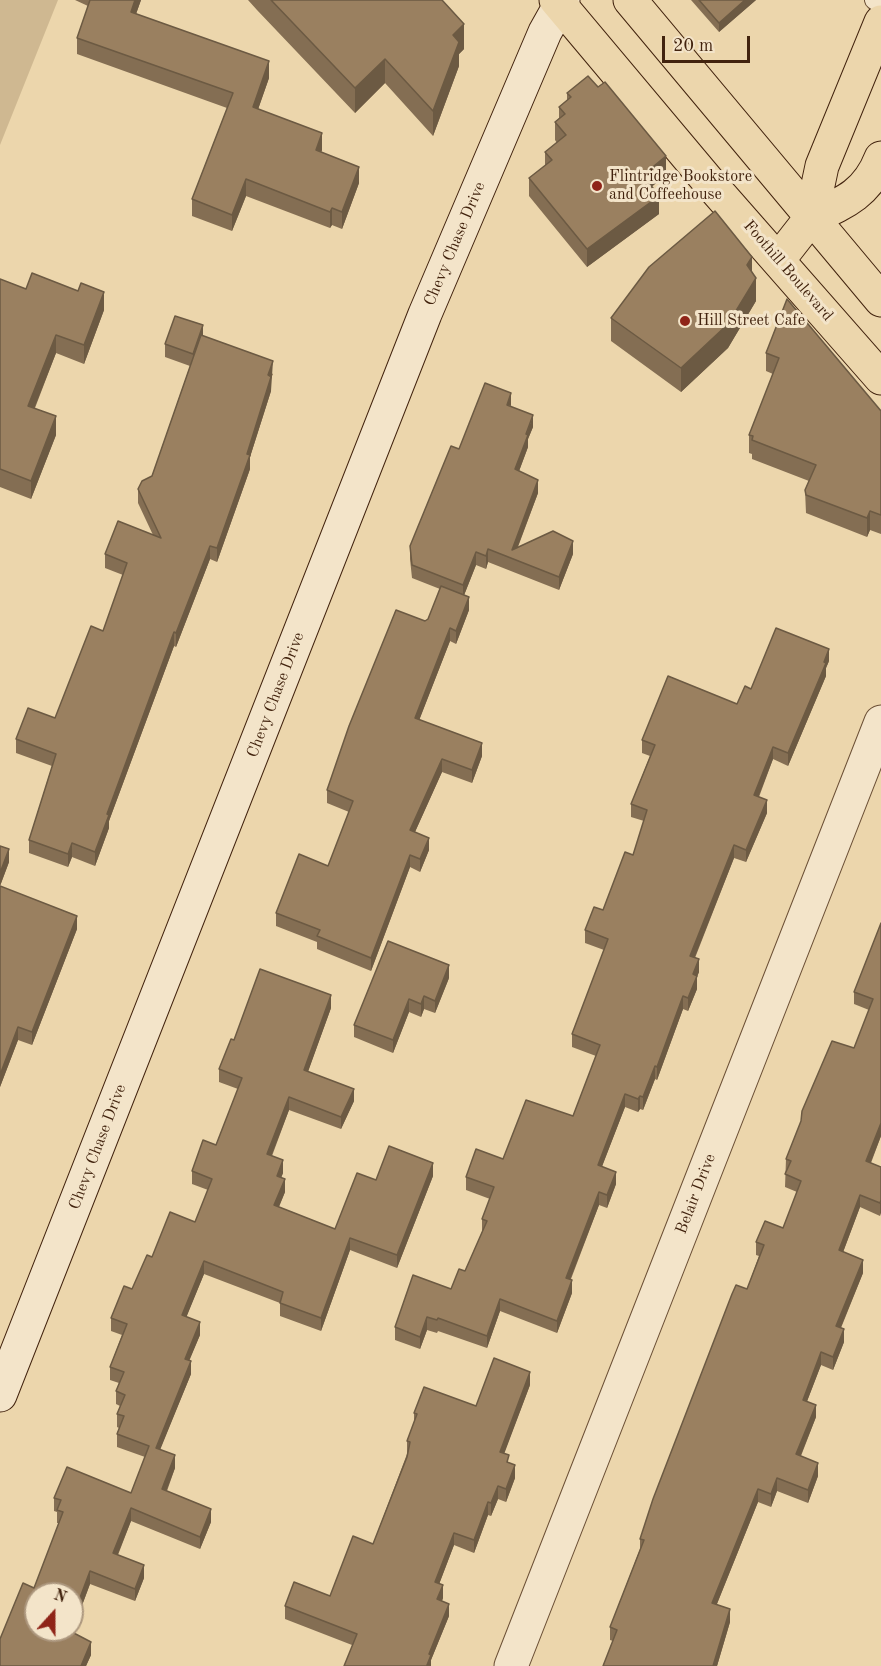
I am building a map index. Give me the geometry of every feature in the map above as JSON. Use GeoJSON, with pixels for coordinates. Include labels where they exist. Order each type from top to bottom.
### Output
{"type":"FeatureCollection","features":[{"type":"Feature","properties":{"kind":"main road"},"geometry":{"type":"LineString","coordinates":[[630,0],[881,300]]}},
{"type":"Feature","properties":{"kind":"main road","name":"Foothill Boulevard"},"geometry":{"type":"LineString","coordinates":[[559,2],[708,181],[779,259],[881,378]]}},
{"type":"Feature","properties":{"kind":"main road","name":"Chevy Chase Drive"},"geometry":{"type":"LineString","coordinates":[[0,1395],[425,314],[559,2]]}},
{"type":"Feature","properties":{"kind":"main road"},"geometry":{"type":"LineString","coordinates":[[779,259],[811,218],[822,166],[881,22]]}},
{"type":"Feature","properties":{"kind":"main road"},"geometry":{"type":"LineString","coordinates":[[811,218],[851,200],[867,183],[881,158]]}},
{"type":"Feature","properties":{"kind":"main road","name":"Belair Drive"},"geometry":{"type":"LineString","coordinates":[[511,1666],[881,722]]}},
{"type":"Feature","properties":{"kind":"lane"},"geometry":{"type":"LineString","coordinates":[[874,0],[881,5]]}},
{"type":"Feature","properties":{"kind":"shaded area"},"geometry":{"type":"Polygon","coordinates":[[[0,0],[58,0],[0,145],[0,0]]]}},
{"type":"Feature","properties":{"kind":"building"},"geometry":{"type":"Polygon","coordinates":[[[90,0],[135,0],[131,12],[269,61],[253,107],[322,133],[316,150],[359,167],[342,212],[332,208],[330,212],[246,179],[232,215],[192,199],[233,93],[77,38],[90,0]]]}},
{"type":"Feature","properties":{"kind":"building"},"geometry":{"type":"Polygon","coordinates":[[[271,0],[442,0],[464,24],[453,35],[459,42],[433,111],[385,59],[355,88],[271,0]]]}},
{"type":"Feature","properties":{"kind":"building"},"geometry":{"type":"Polygon","coordinates":[[[699,0],[745,0],[719,23],[699,0]]]}},
{"type":"Feature","properties":{"kind":"building","name":"Flintridge Bookstore and Coffeehouse"},"geometry":{"type":"Polygon","coordinates":[[[588,76],[598,87],[605,82],[666,156],[643,175],[659,196],[587,249],[529,178],[552,160],[545,152],[566,135],[555,122],[565,114],[559,107],[571,97],[567,93],[588,76]]]}},
{"type":"Feature","properties":{"kind":"building","name":"Hill Street Cafe"},"geometry":{"type":"Polygon","coordinates":[[[715,211],[752,257],[747,265],[756,278],[728,324],[681,368],[611,318],[649,267],[715,211]]]}},
{"type":"Feature","properties":{"kind":"building"},"geometry":{"type":"Polygon","coordinates":[[[32,273],[78,291],[81,283],[104,292],[84,345],[56,335],[28,406],[56,416],[31,481],[0,469],[0,279],[26,289],[32,273]]]}},
{"type":"Feature","properties":{"kind":"building"},"geometry":{"type":"Polygon","coordinates":[[[787,299],[881,411],[881,515],[870,511],[867,518],[806,495],[805,490],[816,465],[752,440],[753,436],[749,435],[779,358],[766,353],[787,299]]]}},
{"type":"Feature","properties":{"kind":"building"},"geometry":{"type":"Polygon","coordinates":[[[175,316],[203,325],[193,354],[165,344],[175,316]]]}},
{"type":"Feature","properties":{"kind":"building"},"geometry":{"type":"Polygon","coordinates":[[[201,335],[273,361],[268,375],[271,377],[247,454],[250,455],[217,548],[210,546],[176,633],[174,632],[95,852],[72,843],[68,854],[29,840],[56,754],[16,739],[28,708],[55,718],[91,626],[103,631],[127,563],[105,554],[118,521],[161,538],[138,489],[142,481],[152,476],[201,335]]]}},
{"type":"Feature","properties":{"kind":"building"},"geometry":{"type":"Polygon","coordinates":[[[485,383],[511,393],[507,405],[533,415],[515,469],[538,480],[512,550],[553,531],[573,541],[559,577],[488,549],[486,556],[476,552],[463,585],[412,565],[410,546],[451,446],[459,449],[485,383]]]}},
{"type":"Feature","properties":{"kind":"building"},"geometry":{"type":"Polygon","coordinates":[[[441,586],[469,597],[456,631],[450,628],[415,718],[482,743],[472,770],[442,759],[410,830],[429,838],[420,859],[410,855],[371,958],[317,936],[320,930],[276,913],[299,854],[328,866],[353,801],[327,790],[349,726],[396,610],[425,621],[428,619],[441,586]]]}},
{"type":"Feature","properties":{"kind":"building"},"geometry":{"type":"Polygon","coordinates":[[[776,628],[829,649],[824,662],[826,663],[788,753],[773,747],[754,795],[767,800],[746,850],[734,845],[690,956],[699,959],[693,974],[697,976],[688,998],[683,996],[657,1067],[655,1066],[643,1097],[640,1096],[638,1099],[625,1094],[598,1165],[616,1172],[607,1195],[599,1192],[566,1278],[572,1280],[557,1321],[500,1299],[487,1336],[438,1318],[437,1320],[427,1317],[420,1337],[395,1327],[413,1275],[451,1289],[459,1269],[465,1271],[487,1221],[482,1219],[494,1187],[466,1177],[476,1149],[503,1159],[526,1100],[573,1116],[600,1045],[572,1034],[608,939],[585,930],[594,907],[603,910],[625,852],[633,855],[647,810],[631,804],[655,745],[642,740],[668,676],[737,704],[745,686],[751,689],[776,628]]]}},
{"type":"Feature","properties":{"kind":"building"},"geometry":{"type":"Polygon","coordinates":[[[0,846],[9,849],[0,873],[0,846]]]}},
{"type":"Feature","properties":{"kind":"building"},"geometry":{"type":"Polygon","coordinates":[[[0,886],[77,916],[32,1032],[18,1027],[0,1075],[0,886]]]}},
{"type":"Feature","properties":{"kind":"building"},"geometry":{"type":"Polygon","coordinates":[[[881,923],[881,1123],[866,1161],[881,1167],[881,1200],[880,1203],[860,1195],[839,1250],[863,1260],[836,1326],[844,1329],[833,1357],[821,1352],[803,1400],[816,1405],[796,1454],[818,1463],[808,1490],[777,1478],[771,1494],[758,1489],[712,1603],[730,1609],[713,1666],[603,1666],[617,1630],[610,1627],[644,1540],[640,1539],[653,1499],[732,1294],[736,1285],[747,1289],[764,1245],[756,1242],[765,1221],[783,1228],[801,1181],[785,1174],[791,1161],[786,1159],[801,1121],[802,1111],[832,1041],[854,1048],[873,999],[854,992],[881,923]]]}},
{"type":"Feature","properties":{"kind":"building"},"geometry":{"type":"Polygon","coordinates":[[[388,941],[449,965],[435,1001],[424,996],[421,1004],[409,999],[393,1040],[354,1025],[388,941]]]}},
{"type":"Feature","properties":{"kind":"building"},"geometry":{"type":"Polygon","coordinates":[[[260,969],[331,995],[304,1070],[354,1089],[341,1117],[289,1097],[267,1154],[283,1160],[277,1176],[285,1179],[274,1205],[335,1229],[357,1173],[376,1180],[389,1146],[433,1163],[397,1255],[350,1238],[321,1318],[280,1303],[283,1292],[204,1261],[182,1315],[200,1322],[185,1359],[191,1361],[156,1448],[175,1455],[162,1489],[211,1509],[200,1537],[131,1508],[113,1553],[144,1565],[135,1589],[90,1571],[84,1587],[84,1582],[36,1582],[63,1512],[57,1510],[61,1500],[54,1498],[67,1467],[131,1493],[149,1446],[117,1434],[124,1416],[117,1414],[125,1395],[116,1391],[124,1372],[110,1367],[127,1324],[111,1318],[124,1286],[132,1289],[147,1255],[152,1257],[170,1212],[195,1222],[212,1179],[192,1171],[203,1140],[216,1145],[242,1078],[219,1069],[231,1039],[234,1040],[260,969]]]}},
{"type":"Feature","properties":{"kind":"building"},"geometry":{"type":"Polygon","coordinates":[[[494,1358],[530,1372],[500,1452],[509,1455],[507,1462],[515,1465],[506,1489],[498,1486],[491,1503],[488,1502],[474,1540],[454,1533],[435,1582],[443,1585],[437,1599],[449,1604],[429,1654],[431,1655],[427,1665],[429,1666],[344,1666],[357,1634],[285,1606],[294,1582],[330,1596],[353,1536],[373,1544],[407,1457],[410,1442],[407,1441],[424,1387],[476,1406],[494,1358]]]}},
{"type":"Feature","properties":{"kind":"building"},"geometry":{"type":"Polygon","coordinates":[[[23,1583],[24,1642],[84,1642],[84,1638],[91,1642],[81,1666],[0,1666],[0,1639],[23,1583]]]}},
{"type":"Feature","properties":{"kind":"place","name":"Flintridge Bookstore and Coffeehouse"},"geometry":{"type":"Point","coordinates":[597,186]}},
{"type":"Feature","properties":{"kind":"place","name":"Hill Street Cafe"},"geometry":{"type":"Point","coordinates":[685,321]}}]}
